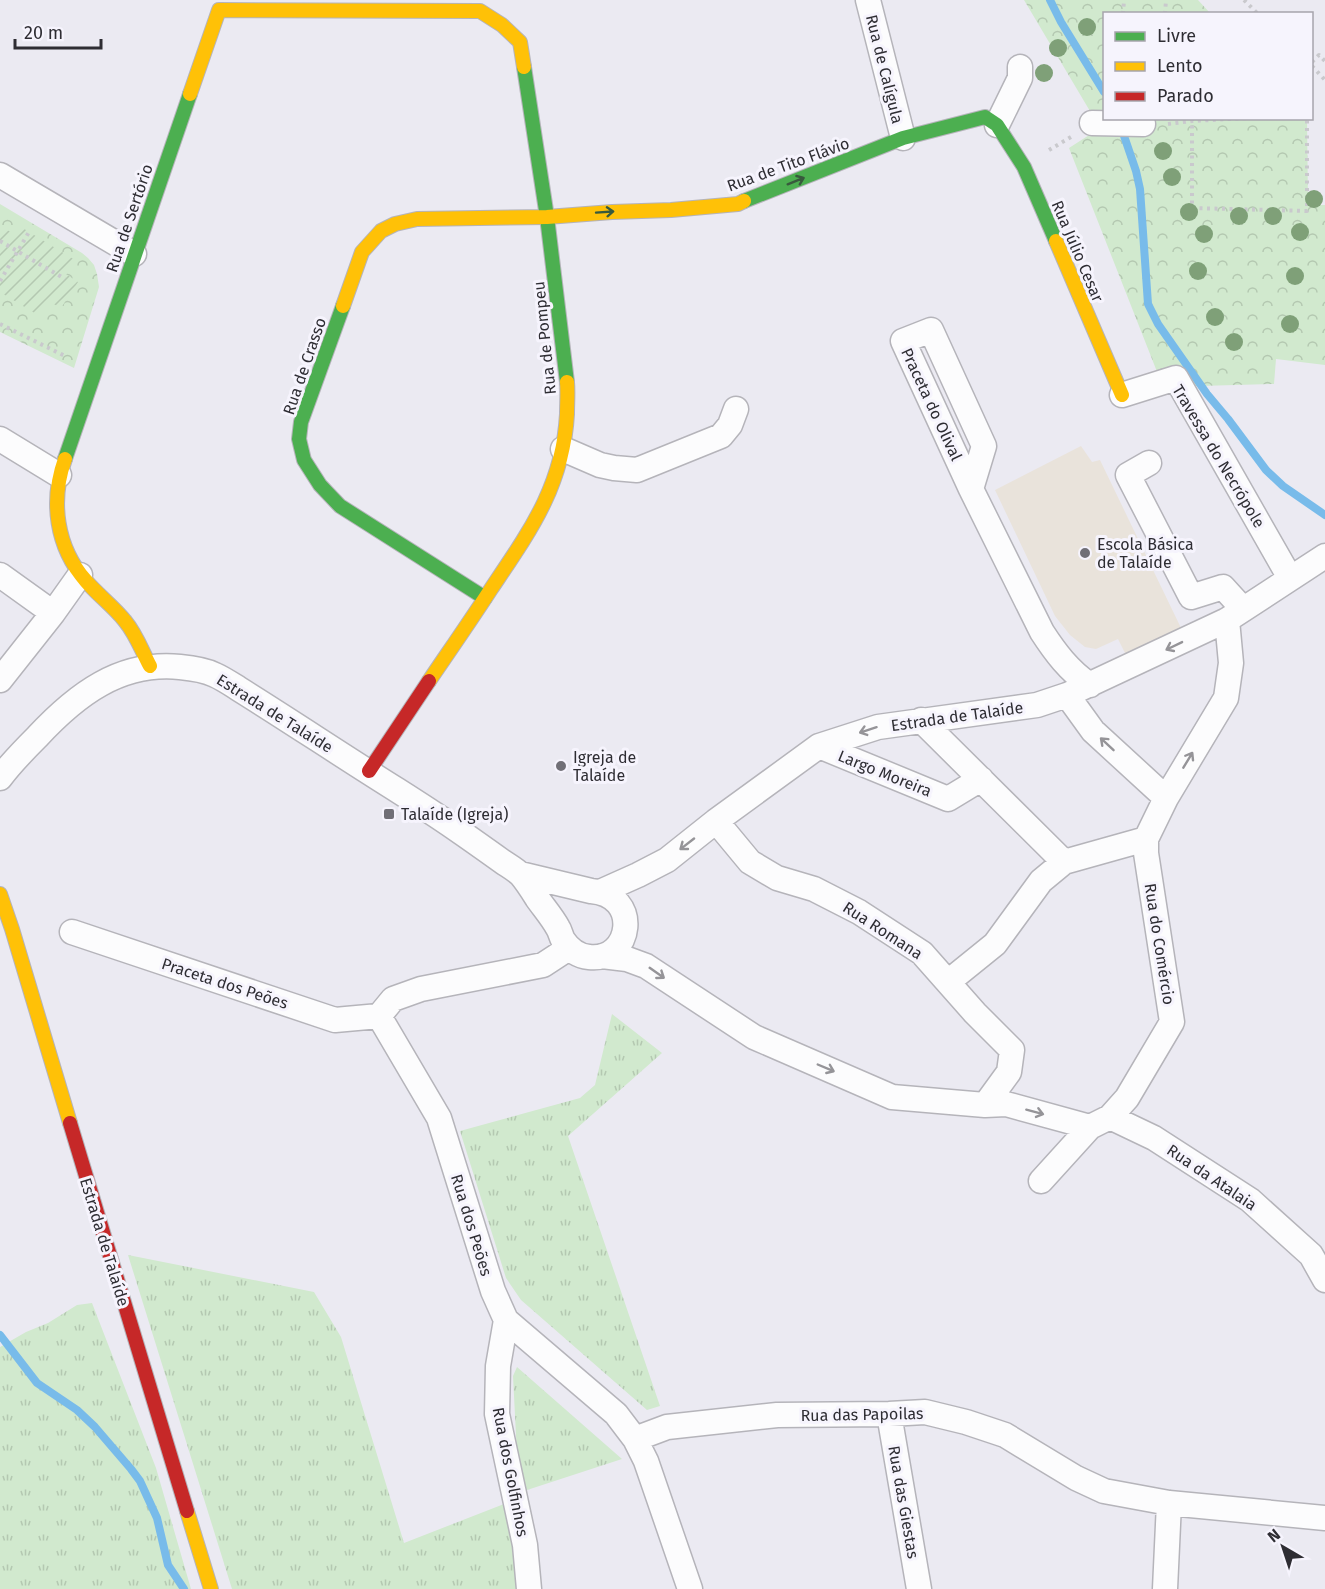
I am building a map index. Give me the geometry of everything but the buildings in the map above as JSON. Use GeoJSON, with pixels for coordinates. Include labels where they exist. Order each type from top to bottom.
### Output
{"type":"FeatureCollection","features":[{"type":"Feature","properties":{"kind":"street","name":"Rua de Calígula"},"geometry":{"type":"LineString","coordinates":[[868,0],[903,138]]}},
{"type":"Feature","properties":{"kind":"street","name":"Rua de Sertório"},"geometry":{"type":"LineString","coordinates":[[150,666],[135,635],[124,620],[80,575],[71,562],[62,541],[56,490],[59,475],[220,5],[251,11],[483,5]]}},
{"type":"Feature","properties":{"kind":"street","name":"Rua de Pompeu"},"geometry":{"type":"LineString","coordinates":[[369,771],[521,545],[553,485],[566,429],[568,390],[547,217],[520,42],[483,5]]}},
{"type":"Feature","properties":{"kind":"street"},"geometry":{"type":"LineString","coordinates":[[997,125],[1020,78],[1020,67]]}},
{"type":"Feature","properties":{"kind":"street","name":"Rua de Tito Flávio"},"geometry":{"type":"LineString","coordinates":[[547,217],[738,204],[903,138],[985,117],[997,125]]}},
{"type":"Feature","properties":{"kind":"street"},"geometry":{"type":"LineString","coordinates":[[1092,123],[1143,124]]}},
{"type":"Feature","properties":{"kind":"street","name":"Rua Júlio Cesar"},"geometry":{"type":"LineString","coordinates":[[997,125],[1024,167],[1122,395]]}},
{"type":"Feature","properties":{"kind":"street"},"geometry":{"type":"LineString","coordinates":[[0,175],[134,254]]}},
{"type":"Feature","properties":{"kind":"street","name":"Rua de Crasso"},"geometry":{"type":"LineString","coordinates":[[485,598],[340,506],[323,490],[305,462],[299,440],[301,422],[362,252],[381,231],[395,224],[417,219],[547,217]]}},
{"type":"Feature","properties":{"kind":"street","name":"Praceta do Olival"},"geometry":{"type":"LineString","coordinates":[[971,489],[984,446],[932,330],[903,341],[971,489],[1042,632],[1053,650],[1078,677],[1090,685]]}},
{"type":"Feature","properties":{"kind":"street","name":"Travessa do Necrópole"},"geometry":{"type":"LineString","coordinates":[[1122,395],[1176,378],[1290,578]]}},
{"type":"Feature","properties":{"kind":"street"},"geometry":{"type":"LineString","coordinates":[[563,449],[600,465],[637,470],[721,436],[730,425],[736,409]]}},
{"type":"Feature","properties":{"kind":"street"},"geometry":{"type":"LineString","coordinates":[[0,439],[59,475]]}},
{"type":"Feature","properties":{"kind":"street"},"geometry":{"type":"LineString","coordinates":[[948,982],[995,944],[1041,881],[1064,862],[1146,839],[1166,798],[1226,698],[1235,615],[1223,587],[1191,597],[1128,475],[1149,463]]}},
{"type":"Feature","properties":{"kind":"street","name":"Estrada de Talaíde"},"geometry":{"type":"LineString","coordinates":[[564,939],[560,918],[563,908],[570,899],[638,875],[667,860],[716,821],[819,746],[878,727],[1037,705],[1067,695],[1235,615],[1325,556]]}},
{"type":"Feature","properties":{"kind":"street"},"geometry":{"type":"LineString","coordinates":[[0,575],[53,613]]}},
{"type":"Feature","properties":{"kind":"street"},"geometry":{"type":"LineString","coordinates":[[0,680],[80,575]]}},
{"type":"Feature","properties":{"kind":"street","name":"Estrada de Talaíde"},"geometry":{"type":"LineString","coordinates":[[0,778],[52,720],[83,695],[109,680],[129,671],[150,666],[189,668],[214,674],[369,771],[520,874],[564,939]]}},
{"type":"Feature","properties":{"kind":"street"},"geometry":{"type":"LineString","coordinates":[[1067,695],[1093,731],[1166,798]]}},
{"type":"Feature","properties":{"kind":"street"},"geometry":{"type":"LineString","coordinates":[[921,720],[1064,862]]}},
{"type":"Feature","properties":{"kind":"street","name":"Largo Moreira"},"geometry":{"type":"LineString","coordinates":[[819,746],[948,799],[981,779]]}},
{"type":"Feature","properties":{"kind":"street","name":"Rua Romana"},"geometry":{"type":"LineString","coordinates":[[716,821],[750,862],[777,878],[814,889],[859,912],[922,953],[975,1013],[1012,1050],[1009,1072],[985,1105]]}},
{"type":"Feature","properties":{"kind":"street","name":"Rua do Comércio"},"geometry":{"type":"LineString","coordinates":[[1041,1181],[1127,1098],[1172,1022],[1146,853],[1146,839]]}},
{"type":"Feature","properties":{"kind":"street","name":"Estrada de Talaíde"},"geometry":{"type":"LineString","coordinates":[[520,874],[595,891],[609,895],[617,901],[625,920],[625,930],[622,940],[615,948],[602,956]]}},
{"type":"Feature","properties":{"kind":"street","name":"Estrada de Talaíde"},"geometry":{"type":"LineString","coordinates":[[0,894],[211,1589]]}},
{"type":"Feature","properties":{"kind":"street","name":"Praceta dos Peões"},"geometry":{"type":"LineString","coordinates":[[72,932],[335,1020],[379,1016]]}},
{"type":"Feature","properties":{"kind":"street"},"geometry":{"type":"LineString","coordinates":[[379,1016],[393,999],[421,989],[543,965],[564,939],[576,953],[585,957],[602,956],[627,959],[646,966],[754,1037],[892,1097],[985,1105],[1006,1104],[1100,1122]]}},
{"type":"Feature","properties":{"kind":"street","name":"Rua dos Peões"},"geometry":{"type":"LineString","coordinates":[[379,1016],[439,1118],[493,1291],[506,1320],[616,1414],[635,1439],[646,1461],[690,1589]]}},
{"type":"Feature","properties":{"kind":"street","name":"Rua da Atalaia"},"geometry":{"type":"LineString","coordinates":[[1100,1122],[1154,1138],[1250,1200],[1311,1256],[1325,1280]]}},
{"type":"Feature","properties":{"kind":"street","name":"Rua dos Golfinhos"},"geometry":{"type":"LineString","coordinates":[[506,1320],[498,1366],[497,1414],[525,1545],[529,1589]]}},
{"type":"Feature","properties":{"kind":"street","name":"Rua das Papoilas"},"geometry":{"type":"LineString","coordinates":[[635,1439],[667,1427],[777,1415],[925,1412],[966,1422],[1005,1436],[1076,1479],[1104,1491],[1169,1503],[1325,1518]]}},
{"type":"Feature","properties":{"kind":"street","name":"Rua das Giestas"},"geometry":{"type":"LineString","coordinates":[[889,1414],[919,1589]]}},
{"type":"Feature","properties":{"kind":"street"},"geometry":{"type":"LineString","coordinates":[[1165,1589],[1169,1503]]}},
{"type":"Feature","properties":{"kind":"path"},"geometry":{"type":"LineString","coordinates":[[1244,0],[1256,12]]}},
{"type":"Feature","properties":{"kind":"path"},"geometry":{"type":"LineString","coordinates":[[1313,62],[1319,55],[1325,61]]}},
{"type":"Feature","properties":{"kind":"path"},"geometry":{"type":"LineString","coordinates":[[1313,66],[1325,80]]}},
{"type":"Feature","properties":{"kind":"path"},"geometry":{"type":"LineString","coordinates":[[1143,124],[1163,125],[1192,120],[1192,208],[1307,211],[1306,120]]}},
{"type":"Feature","properties":{"kind":"path"},"geometry":{"type":"LineString","coordinates":[[1024,167],[1092,123]]}},
{"type":"Feature","properties":{"kind":"path"},"geometry":{"type":"LineString","coordinates":[[0,281],[29,232]]}},
{"type":"Feature","properties":{"kind":"path"},"geometry":{"type":"LineString","coordinates":[[0,241],[65,279]]}},
{"type":"Feature","properties":{"kind":"path"},"geometry":{"type":"LineString","coordinates":[[0,324],[62,356]]}},
{"type":"Feature","properties":{"kind":"shaded area","name":"Escola Básica de Talaíde"},"geometry":{"type":"Polygon","coordinates":[[[1081,446],[1092,462],[1100,460],[1181,628],[1127,657],[1118,639],[1096,649],[1085,647],[1070,635],[1055,616],[995,490],[1081,446]]]}},
{"type":"Feature","properties":{"kind":"green space"},"geometry":{"type":"Polygon","coordinates":[[[1024,0],[1198,0],[1209,12],[1103,12],[1103,120],[1307,120],[1308,205],[1325,205],[1325,365],[1276,359],[1274,384],[1163,387],[1069,148],[1100,128],[1024,0]]]}},
{"type":"Feature","properties":{"kind":"green space"},"geometry":{"type":"Polygon","coordinates":[[[0,204],[82,253],[94,265],[99,287],[74,368],[0,332],[0,204]]]}},
{"type":"Feature","properties":{"kind":"green space"},"geometry":{"type":"Polygon","coordinates":[[[0,226],[16,235],[21,227],[75,260],[66,274],[78,282],[61,308],[50,302],[41,317],[0,292],[0,226]]]}},
{"type":"Feature","properties":{"kind":"green space"},"geometry":{"type":"Polygon","coordinates":[[[612,1014],[662,1053],[568,1136],[660,1406],[647,1410],[521,1300],[506,1278],[460,1131],[580,1098],[595,1085],[612,1014]]]}},
{"type":"Feature","properties":{"kind":"green space"},"geometry":{"type":"Polygon","coordinates":[[[128,1255],[314,1292],[341,1337],[404,1543],[504,1504],[523,1589],[232,1589],[128,1255]]]}},
{"type":"Feature","properties":{"kind":"green space"},"geometry":{"type":"Polygon","coordinates":[[[92,1303],[156,1468],[191,1589],[0,1589],[0,1347],[48,1323],[77,1305],[92,1303]]]}},
{"type":"Feature","properties":{"kind":"green space"},"geometry":{"type":"Polygon","coordinates":[[[517,1367],[622,1459],[524,1491],[517,1455],[513,1376],[517,1367]]]}},
{"type":"Feature","properties":{"kind":"waterway"},"geometry":{"type":"LineString","coordinates":[[1050,0],[1103,90]]}},
{"type":"Feature","properties":{"kind":"waterway"},"geometry":{"type":"LineString","coordinates":[[1121,127],[1140,189],[1148,304],[1158,324],[1207,394],[1266,470],[1283,486],[1325,515]]}},
{"type":"Feature","properties":{"kind":"waterway"},"geometry":{"type":"LineString","coordinates":[[0,1335],[37,1383],[77,1410],[95,1427],[140,1481],[157,1518],[168,1565],[184,1589]]}},
{"type":"Feature","properties":{"kind":"traffic: fast"},"geometry":{"type":"LineString","coordinates":[[524,67],[547,217],[567,382]]}},
{"type":"Feature","properties":{"kind":"traffic: fast"},"geometry":{"type":"LineString","coordinates":[[65,459],[190,94]]}},
{"type":"Feature","properties":{"kind":"traffic: fast"},"geometry":{"type":"LineString","coordinates":[[744,201],[903,138],[985,117],[997,125],[1024,167],[1056,241]]}},
{"type":"Feature","properties":{"kind":"traffic: fast"},"geometry":{"type":"LineString","coordinates":[[343,306],[301,422],[299,439],[304,460],[320,485],[340,506],[485,598]]}},
{"type":"Feature","properties":{"kind":"traffic: slow"},"geometry":{"type":"LineString","coordinates":[[190,94],[219,10],[480,11],[502,25],[520,42],[524,67]]}},
{"type":"Feature","properties":{"kind":"traffic: slow"},"geometry":{"type":"LineString","coordinates":[[343,306],[362,252],[381,231],[395,224],[417,219],[547,217],[671,210],[738,204],[744,201]]}},
{"type":"Feature","properties":{"kind":"traffic: slow"},"geometry":{"type":"LineString","coordinates":[[1056,241],[1122,395]]}},
{"type":"Feature","properties":{"kind":"traffic: slow"},"geometry":{"type":"LineString","coordinates":[[429,681],[519,547],[542,507],[559,464],[564,440],[567,382]]}},
{"type":"Feature","properties":{"kind":"traffic: slow"},"geometry":{"type":"LineString","coordinates":[[65,459],[60,475],[57,507],[62,539],[68,554],[86,581],[129,626],[150,666]]}},
{"type":"Feature","properties":{"kind":"traffic: slow"},"geometry":{"type":"LineString","coordinates":[[0,894],[70,1123]]}},
{"type":"Feature","properties":{"kind":"traffic: slow"},"geometry":{"type":"LineString","coordinates":[[187,1511],[211,1589]]}},
{"type":"Feature","properties":{"kind":"traffic: jam"},"geometry":{"type":"LineString","coordinates":[[369,771],[429,681]]}},
{"type":"Feature","properties":{"kind":"traffic: jam"},"geometry":{"type":"LineString","coordinates":[[70,1123],[187,1511]]}},
{"type":"Feature","properties":{"kind":"place","name":"Escola Básica de Talaíde"},"geometry":{"type":"Point","coordinates":[1085,553]}},
{"type":"Feature","properties":{"kind":"place","name":"Igreja de Talaíde"},"geometry":{"type":"Point","coordinates":[561,766]}},
{"type":"Feature","properties":{"kind":"place","name":"Talaíde (Igreja)"},"geometry":{"type":"Point","coordinates":[389,814]}}]}
